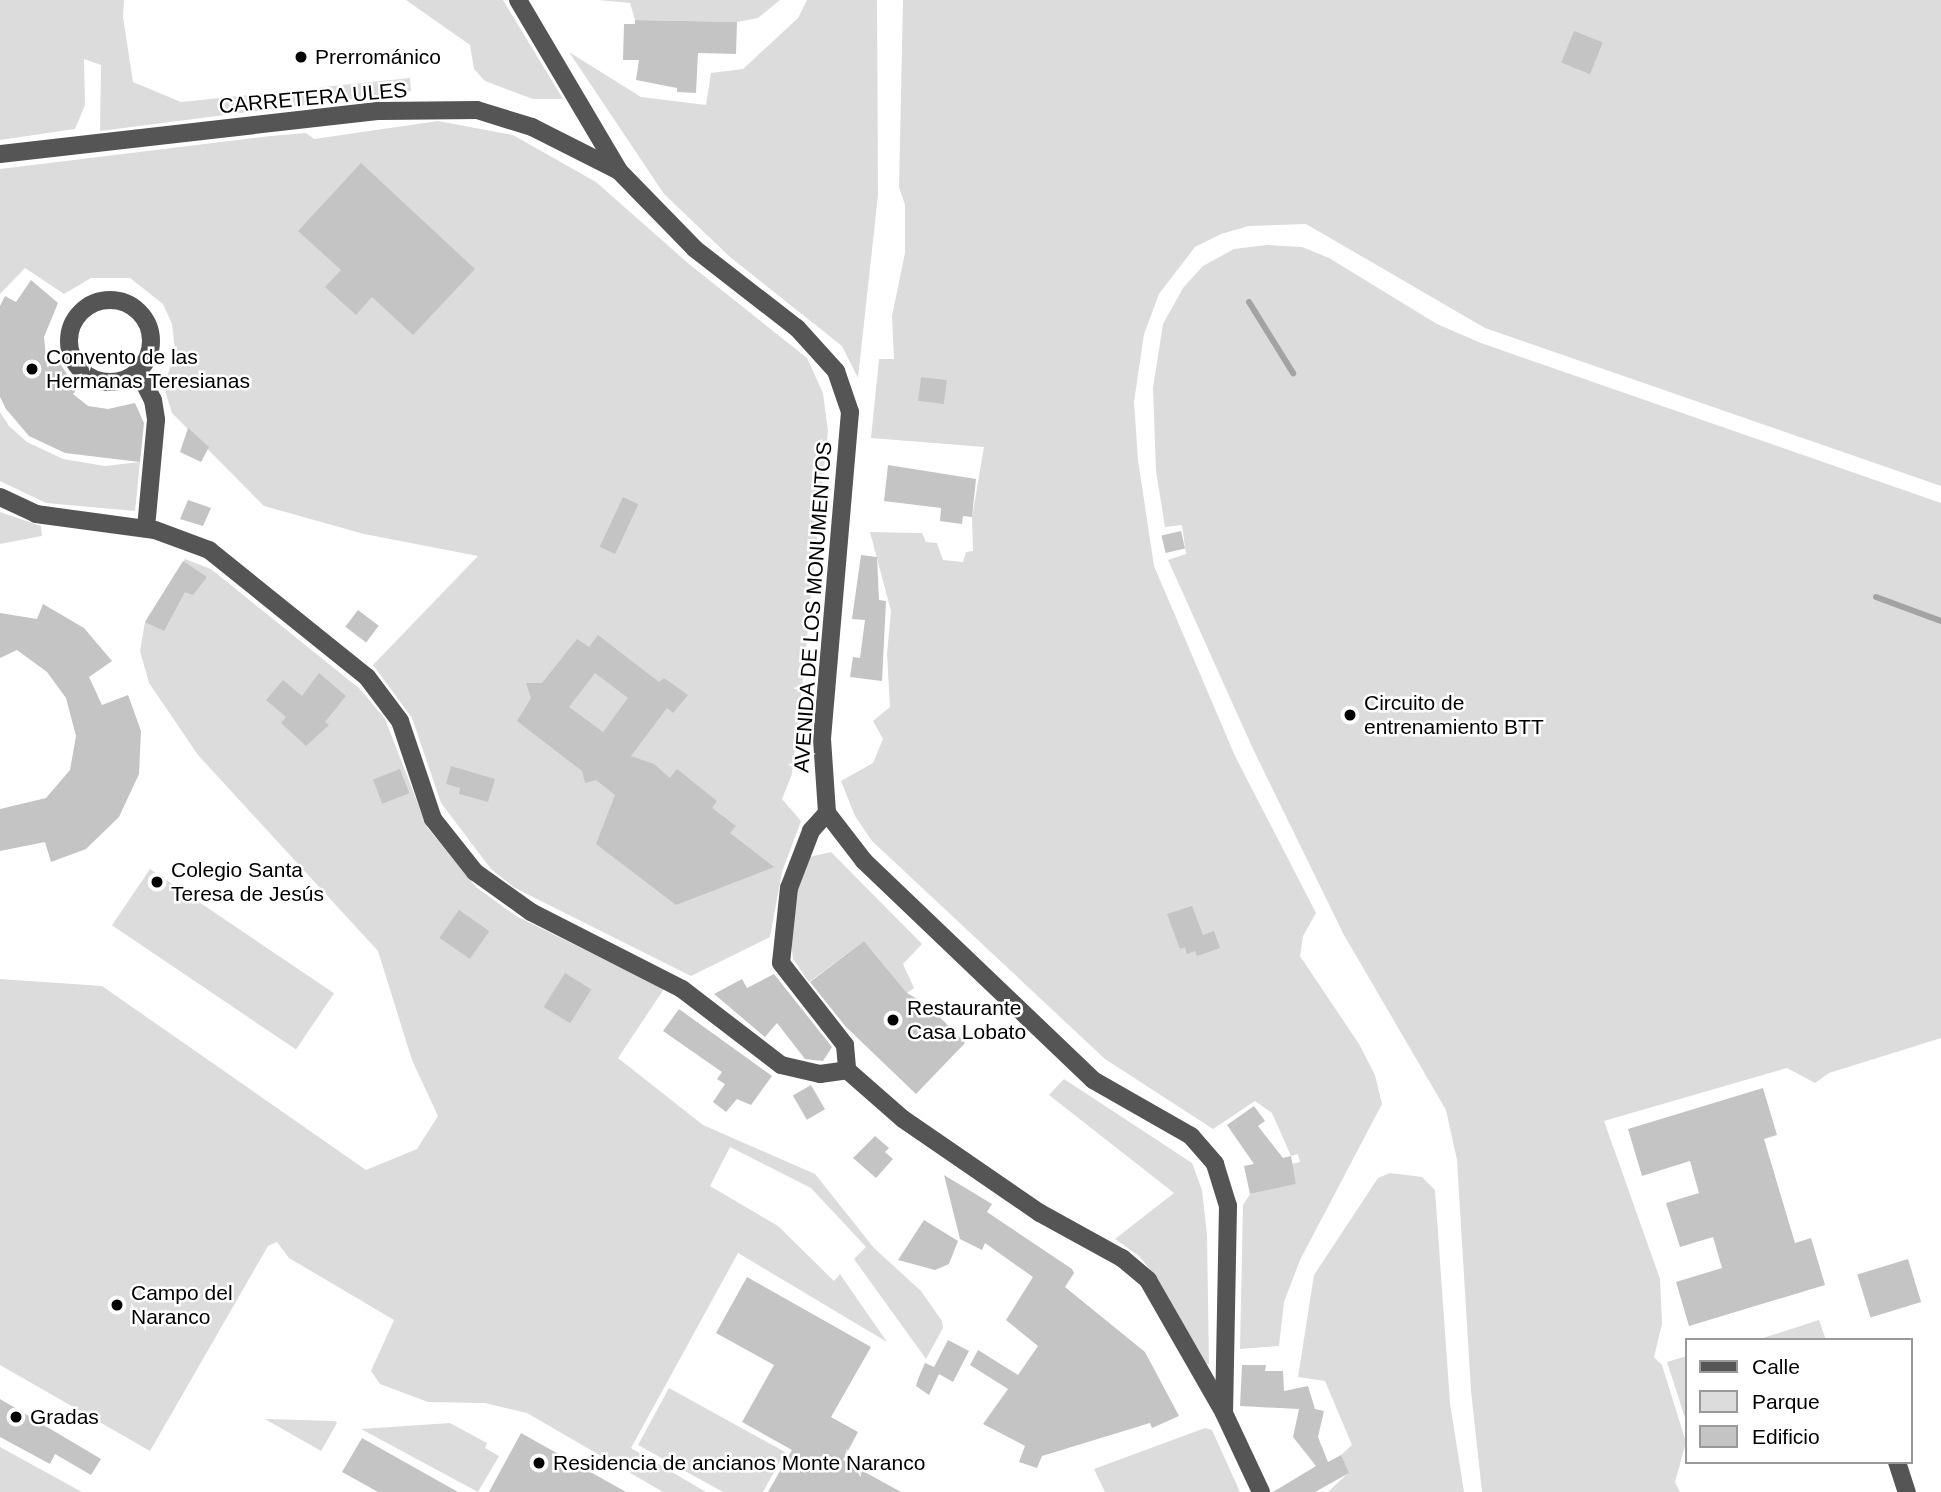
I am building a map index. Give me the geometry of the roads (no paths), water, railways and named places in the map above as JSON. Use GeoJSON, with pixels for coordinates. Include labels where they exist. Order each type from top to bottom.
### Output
{"type":"FeatureCollection","features":[{"type":"Feature","properties":{"kind":"street","name":"AVENIDA DE LOS MONUMENTOS"},"geometry":{"type":"LineString","coordinates":[[518,0],[619,171],[695,249],[797,328],[836,371],[850,412],[822,739],[827,813]]}},
{"type":"Feature","properties":{"kind":"street","name":"CARRETERA ULES"},"geometry":{"type":"LineString","coordinates":[[0,154],[380,111],[477,110],[533,127],[619,171]]}},
{"type":"Feature","properties":{"kind":"street"},"geometry":{"type":"LineString","coordinates":[[109,300],[140,313],[151,344],[138,371],[112,382],[100,382],[79,369],[68,346],[78,313],[109,300]]}},
{"type":"Feature","properties":{"kind":"street"},"geometry":{"type":"LineString","coordinates":[[138,371],[153,400],[156,420],[146,528]]}},
{"type":"Feature","properties":{"kind":"street"},"geometry":{"type":"LineString","coordinates":[[0,497],[36,514],[146,528],[209,550],[367,677],[400,721],[433,819],[475,872],[531,912],[682,989],[781,1065],[820,1074],[848,1070]]}},
{"type":"Feature","properties":{"kind":"street"},"geometry":{"type":"LineString","coordinates":[[1224,1413],[1228,1206],[1215,1164],[1191,1136],[1093,1080],[864,861],[827,813],[811,831],[789,888],[781,963],[845,1045],[848,1070],[903,1119],[1040,1213],[1122,1258],[1148,1280],[1224,1413],[1261,1492]]}},
{"type":"Feature","properties":{"kind":"street"},"geometry":{"type":"LineString","coordinates":[[1898,1464],[1907,1492]]}},
{"type":"Feature","properties":{"kind":"waterway"},"geometry":{"type":"LineString","coordinates":[[1249,302],[1293,373]]}},
{"type":"Feature","properties":{"kind":"waterway"},"geometry":{"type":"LineString","coordinates":[[1876,597],[1941,621]]}},
{"type":"Feature","properties":{"kind":"place","name":"Prerrománico"},"geometry":{"type":"Point","coordinates":[301,57]}},
{"type":"Feature","properties":{"kind":"place","name":"Convento de las Hermanas Teresianas"},"geometry":{"type":"Point","coordinates":[32,369]}},
{"type":"Feature","properties":{"kind":"place","name":"Circuito de entrenamiento BTT"},"geometry":{"type":"Point","coordinates":[1350,715]}},
{"type":"Feature","properties":{"kind":"place","name":"Colegio Santa Teresa de Jesús"},"geometry":{"type":"Point","coordinates":[157,882]}},
{"type":"Feature","properties":{"kind":"place","name":"Restaurante Casa Lobato"},"geometry":{"type":"Point","coordinates":[893,1020]}},
{"type":"Feature","properties":{"kind":"place","name":"Campo del Naranco"},"geometry":{"type":"Point","coordinates":[117,1305]}},
{"type":"Feature","properties":{"kind":"place","name":"Gradas"},"geometry":{"type":"Point","coordinates":[16,1417]}},
{"type":"Feature","properties":{"kind":"place","name":"Residencia de ancianos Monte Naranco"},"geometry":{"type":"Point","coordinates":[539,1463]}}]}
